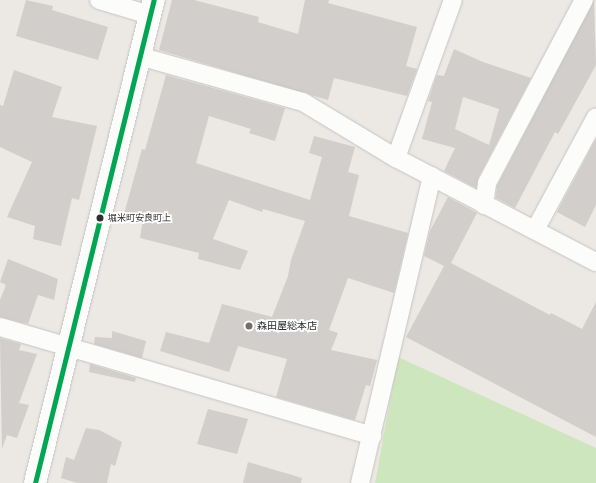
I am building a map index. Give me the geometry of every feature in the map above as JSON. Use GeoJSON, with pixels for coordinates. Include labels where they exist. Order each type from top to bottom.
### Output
{"type":"FeatureCollection","features":[{"type":"Feature","properties":{"kind":"main road"},"geometry":{"type":"LineString","coordinates":[[35,483],[152,8]]}},
{"type":"Feature","properties":{"kind":"street"},"geometry":{"type":"LineString","coordinates":[[99,0],[152,8]]}},
{"type":"Feature","properties":{"kind":"street"},"geometry":{"type":"LineString","coordinates":[[396,158],[453,0]]}},
{"type":"Feature","properties":{"kind":"street"},"geometry":{"type":"LineString","coordinates":[[484,205],[487,183],[584,0]]}},
{"type":"Feature","properties":{"kind":"street"},"geometry":{"type":"LineString","coordinates":[[139,56],[303,102],[396,158],[596,262]]}},
{"type":"Feature","properties":{"kind":"street"},"geometry":{"type":"LineString","coordinates":[[535,230],[596,117]]}},
{"type":"Feature","properties":{"kind":"street"},"geometry":{"type":"LineString","coordinates":[[360,483],[432,176]]}},
{"type":"Feature","properties":{"kind":"street"},"geometry":{"type":"LineString","coordinates":[[0,327],[372,436]]}},
{"type":"Feature","properties":{"kind":"green space"},"geometry":{"type":"Polygon","coordinates":[[[398,357],[596,448],[596,483],[375,483],[398,357]]]}},
{"type":"Feature","properties":{"kind":"building"},"geometry":{"type":"Polygon","coordinates":[[[26,0],[53,6],[52,10],[108,27],[98,60],[16,36],[26,0]]]}},
{"type":"Feature","properties":{"kind":"building"},"geometry":{"type":"Polygon","coordinates":[[[172,0],[194,0],[259,17],[258,22],[298,34],[305,0],[329,0],[328,3],[417,27],[406,66],[417,69],[407,96],[334,78],[328,100],[159,50],[172,0]]]}},
{"type":"Feature","properties":{"kind":"building"},"geometry":{"type":"Polygon","coordinates":[[[594,0],[596,65],[558,134],[555,132],[515,208],[496,198],[497,186],[594,0]]]}},
{"type":"Feature","properties":{"kind":"building"},"geometry":{"type":"Polygon","coordinates":[[[454,49],[483,62],[531,78],[478,178],[476,188],[444,171],[455,148],[422,139],[432,102],[428,101],[437,75],[444,76],[454,49]],[[463,97],[455,129],[489,145],[499,109],[463,97]]]}},
{"type":"Feature","properties":{"kind":"building"},"geometry":{"type":"Polygon","coordinates":[[[14,70],[62,87],[52,117],[97,126],[79,200],[72,198],[61,246],[33,239],[35,226],[7,217],[32,162],[0,147],[0,105],[3,106],[14,70]]]}},
{"type":"Feature","properties":{"kind":"building"},"geometry":{"type":"Polygon","coordinates":[[[166,75],[285,108],[275,141],[249,133],[251,129],[209,116],[196,163],[310,200],[322,157],[309,153],[314,136],[355,147],[348,172],[359,175],[349,216],[408,233],[394,293],[348,278],[329,330],[338,333],[331,350],[377,360],[370,386],[366,385],[355,420],[276,397],[287,359],[238,346],[229,372],[160,351],[166,332],[209,343],[222,304],[272,317],[288,276],[291,260],[305,221],[263,209],[262,212],[229,200],[213,239],[248,251],[240,270],[198,259],[199,253],[140,238],[143,219],[124,214],[142,149],[145,150],[166,75]]]}},
{"type":"Feature","properties":{"kind":"building"},"geometry":{"type":"Polygon","coordinates":[[[596,139],[596,205],[585,227],[557,212],[596,139]]]}},
{"type":"Feature","properties":{"kind":"building"},"geometry":{"type":"Polygon","coordinates":[[[448,197],[477,213],[451,263],[550,315],[551,313],[582,329],[596,302],[596,437],[406,337],[444,266],[424,256],[430,231],[448,197]]]}},
{"type":"Feature","properties":{"kind":"building"},"geometry":{"type":"Polygon","coordinates":[[[8,259],[58,279],[54,300],[38,295],[28,324],[0,317],[0,300],[6,285],[0,282],[8,259]]]}},
{"type":"Feature","properties":{"kind":"building"},"geometry":{"type":"Polygon","coordinates":[[[112,331],[146,341],[142,358],[94,344],[95,337],[112,338],[112,331]]]}},
{"type":"Feature","properties":{"kind":"building"},"geometry":{"type":"Polygon","coordinates":[[[0,338],[21,344],[19,350],[37,354],[19,403],[29,405],[17,438],[7,435],[2,449],[0,338]]]}},
{"type":"Feature","properties":{"kind":"building"},"geometry":{"type":"Polygon","coordinates":[[[90,364],[136,378],[135,382],[89,372],[90,364]]]}},
{"type":"Feature","properties":{"kind":"building"},"geometry":{"type":"Polygon","coordinates":[[[208,409],[248,419],[237,454],[197,444],[208,409]]]}},
{"type":"Feature","properties":{"kind":"building"},"geometry":{"type":"Polygon","coordinates":[[[86,428],[99,430],[122,442],[115,466],[111,464],[107,483],[77,483],[61,478],[66,457],[74,460],[86,428]]]}},
{"type":"Feature","properties":{"kind":"building"},"geometry":{"type":"Polygon","coordinates":[[[248,462],[302,478],[301,483],[243,483],[248,462]]]}},
{"type":"Feature","properties":{"kind":"transit line"},"geometry":{"type":"LineString","coordinates":[[35,483],[154,0]]}},
{"type":"Feature","properties":{"kind":"place","name":"堀米町安良町上"},"geometry":{"type":"Point","coordinates":[100,218]}},
{"type":"Feature","properties":{"kind":"place","name":"森田屋総本店"},"geometry":{"type":"Point","coordinates":[249,326]}}]}
